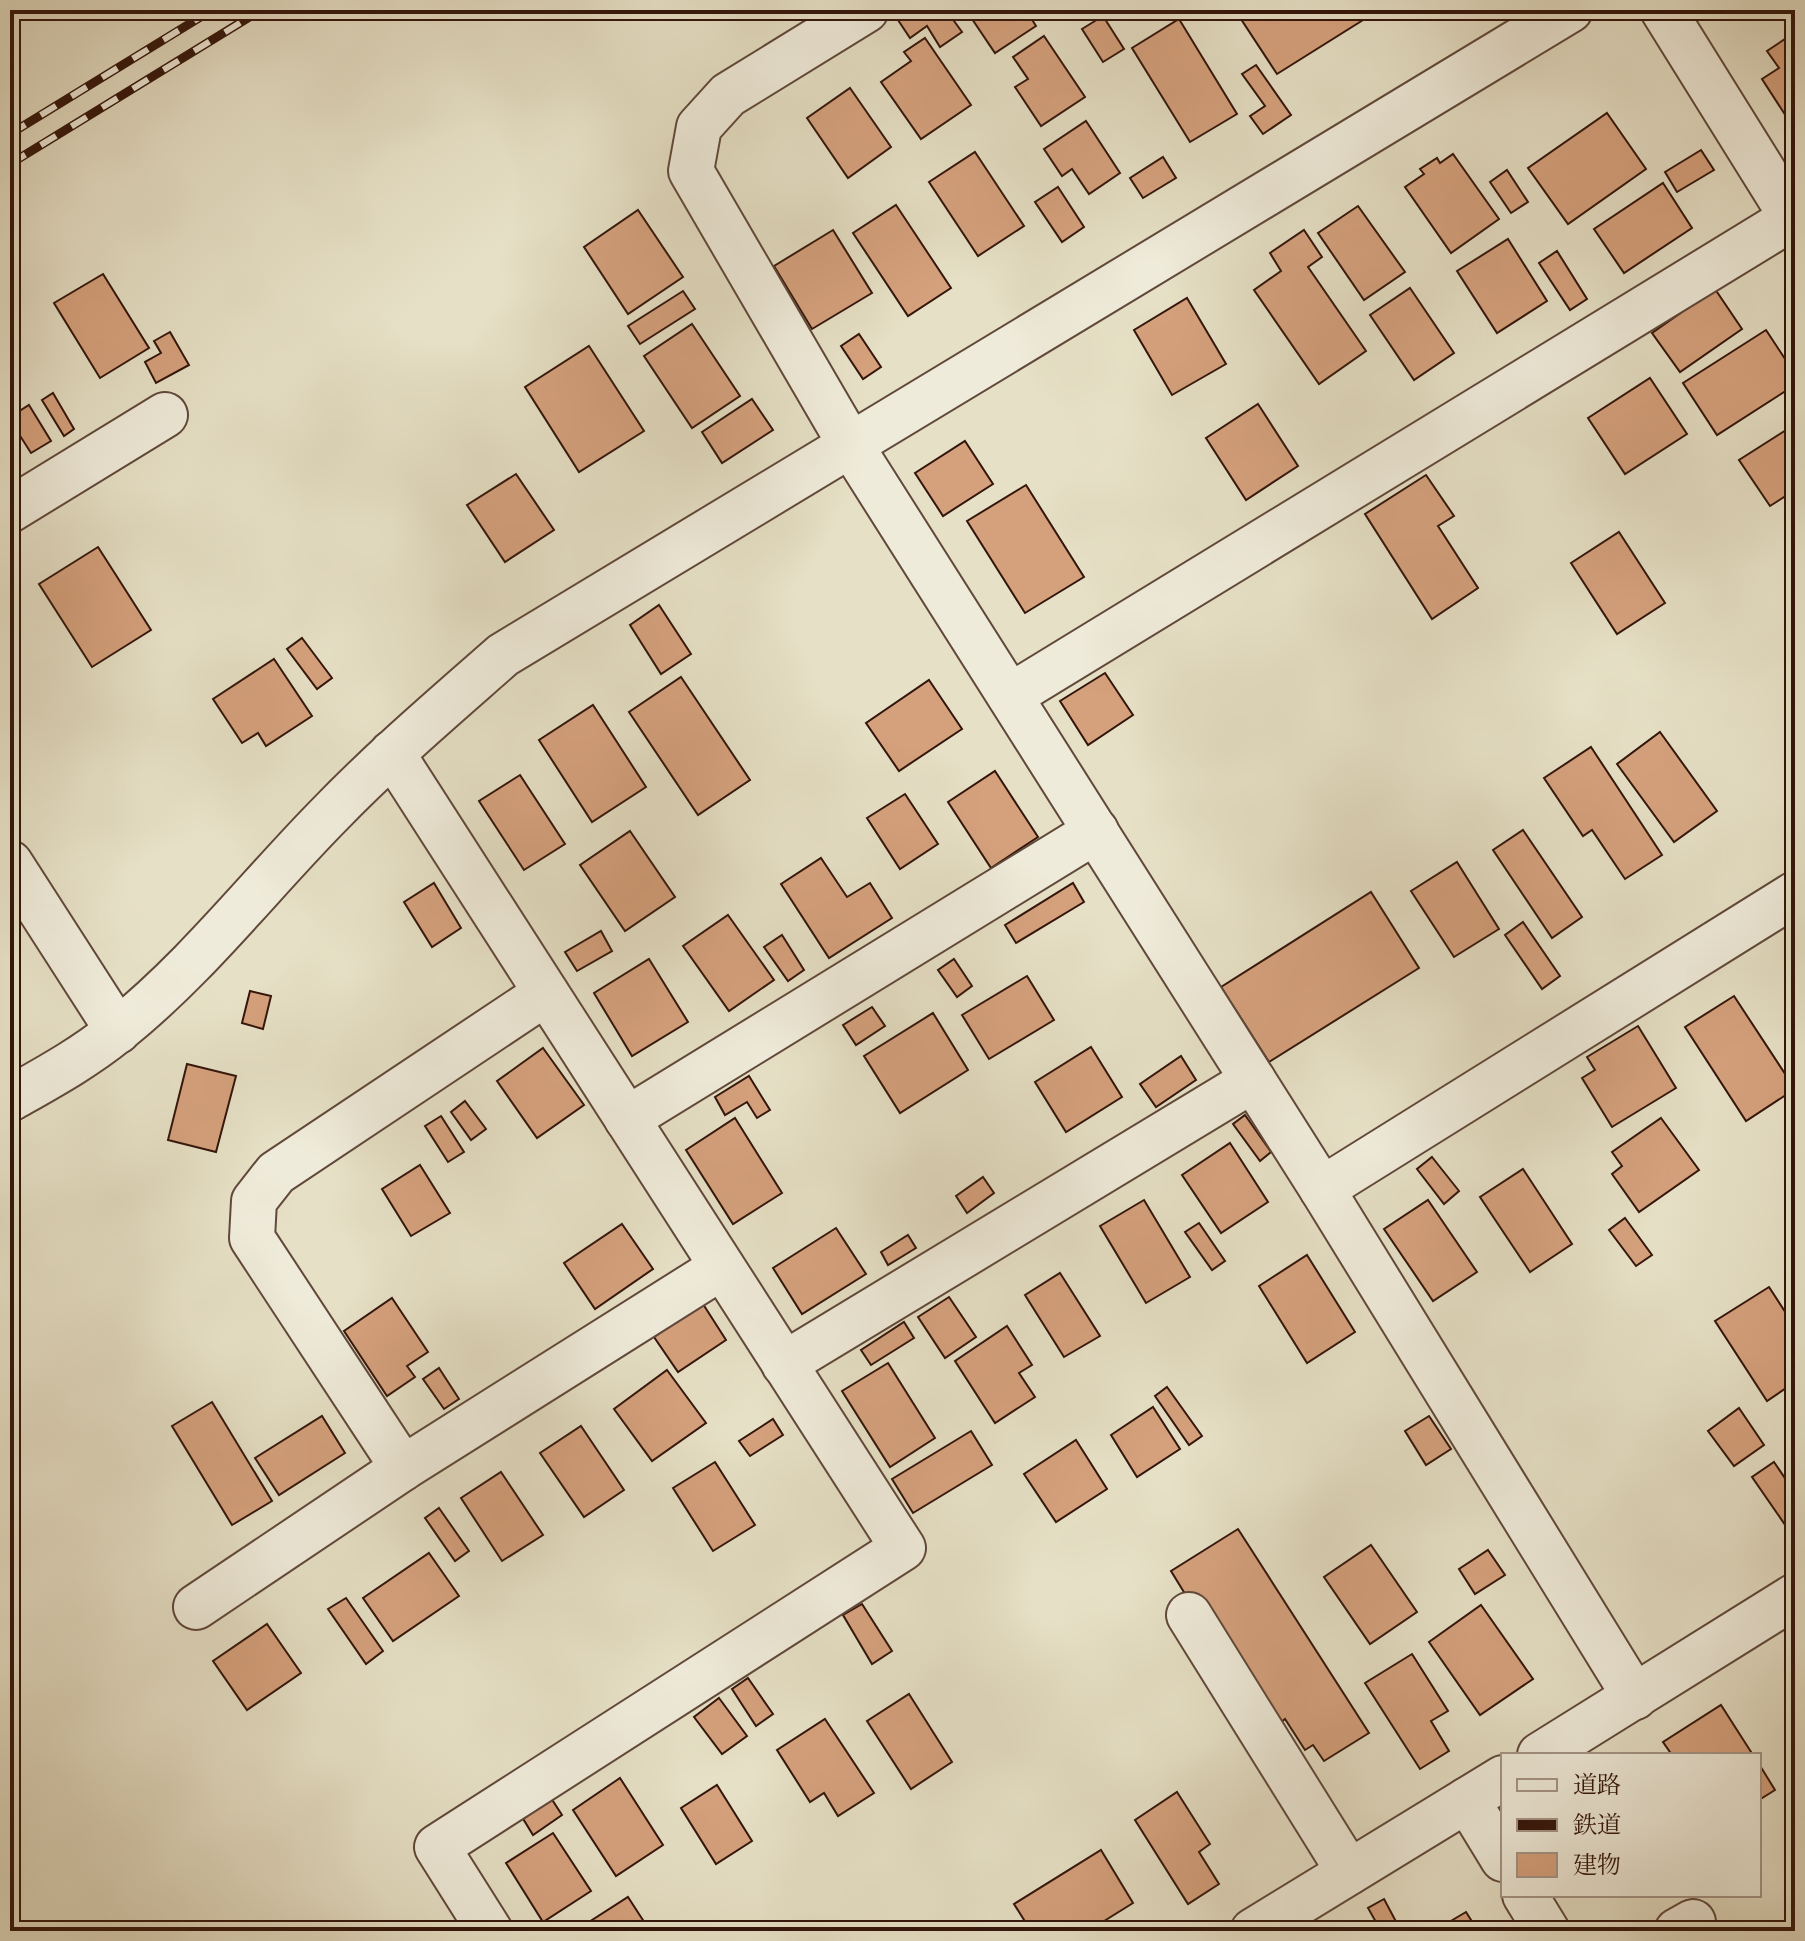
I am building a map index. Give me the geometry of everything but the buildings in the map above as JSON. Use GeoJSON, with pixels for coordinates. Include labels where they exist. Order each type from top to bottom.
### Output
{"type":"FeatureCollection","features":[{"type":"Feature","properties":{"kind":"street"},"geometry":{"type":"LineString","coordinates":[[866,10],[728,95],[699,127],[691,171],[850,444],[1322,1189],[1635,1697]]}},
{"type":"Feature","properties":{"kind":"street"},"geometry":{"type":"LineString","coordinates":[[10,1099],[76,1061],[118,1031],[178,976],[329,814],[392,753],[503,655],[1570,10]]}},
{"type":"Feature","properties":{"kind":"street"},"geometry":{"type":"LineString","coordinates":[[1010,696],[1793,220],[1663,10]]}},
{"type":"Feature","properties":{"kind":"street"},"geometry":{"type":"LineString","coordinates":[[10,510],[165,415]]}},
{"type":"Feature","properties":{"kind":"street"},"geometry":{"type":"LineString","coordinates":[[392,753],[903,1548],[437,1847],[490,1931]]}},
{"type":"Feature","properties":{"kind":"street"},"geometry":{"type":"LineString","coordinates":[[627,1119],[1096,831]]}},
{"type":"Feature","properties":{"kind":"street"},"geometry":{"type":"LineString","coordinates":[[10,863],[118,1031]]}},
{"type":"Feature","properties":{"kind":"street"},"geometry":{"type":"LineString","coordinates":[[1322,1189],[1795,894]]}},
{"type":"Feature","properties":{"kind":"street"},"geometry":{"type":"LineString","coordinates":[[403,1468],[252,1238],[254,1201],[276,1173],[546,993]]}},
{"type":"Feature","properties":{"kind":"street"},"geometry":{"type":"LineString","coordinates":[[784,1364],[1253,1080]]}},
{"type":"Feature","properties":{"kind":"street"},"geometry":{"type":"LineString","coordinates":[[196,1607],[403,1468],[722,1267]]}},
{"type":"Feature","properties":{"kind":"street"},"geometry":{"type":"LineString","coordinates":[[1543,1753],[1795,1596]]}},
{"type":"Feature","properties":{"kind":"street"},"geometry":{"type":"LineString","coordinates":[[1189,1615],[1349,1872]]}},
{"type":"Feature","properties":{"kind":"street"},"geometry":{"type":"LineString","coordinates":[[1253,1931],[1485,1789],[1501,1851]]}},
{"type":"Feature","properties":{"kind":"street"},"geometry":{"type":"LineString","coordinates":[[1526,1897],[1547,1931]]}},
{"type":"Feature","properties":{"kind":"railway"},"geometry":{"type":"LineString","coordinates":[[10,134],[212,10]]}},
{"type":"Feature","properties":{"kind":"railway"},"geometry":{"type":"LineString","coordinates":[[10,164],[261,10]]}}]}
